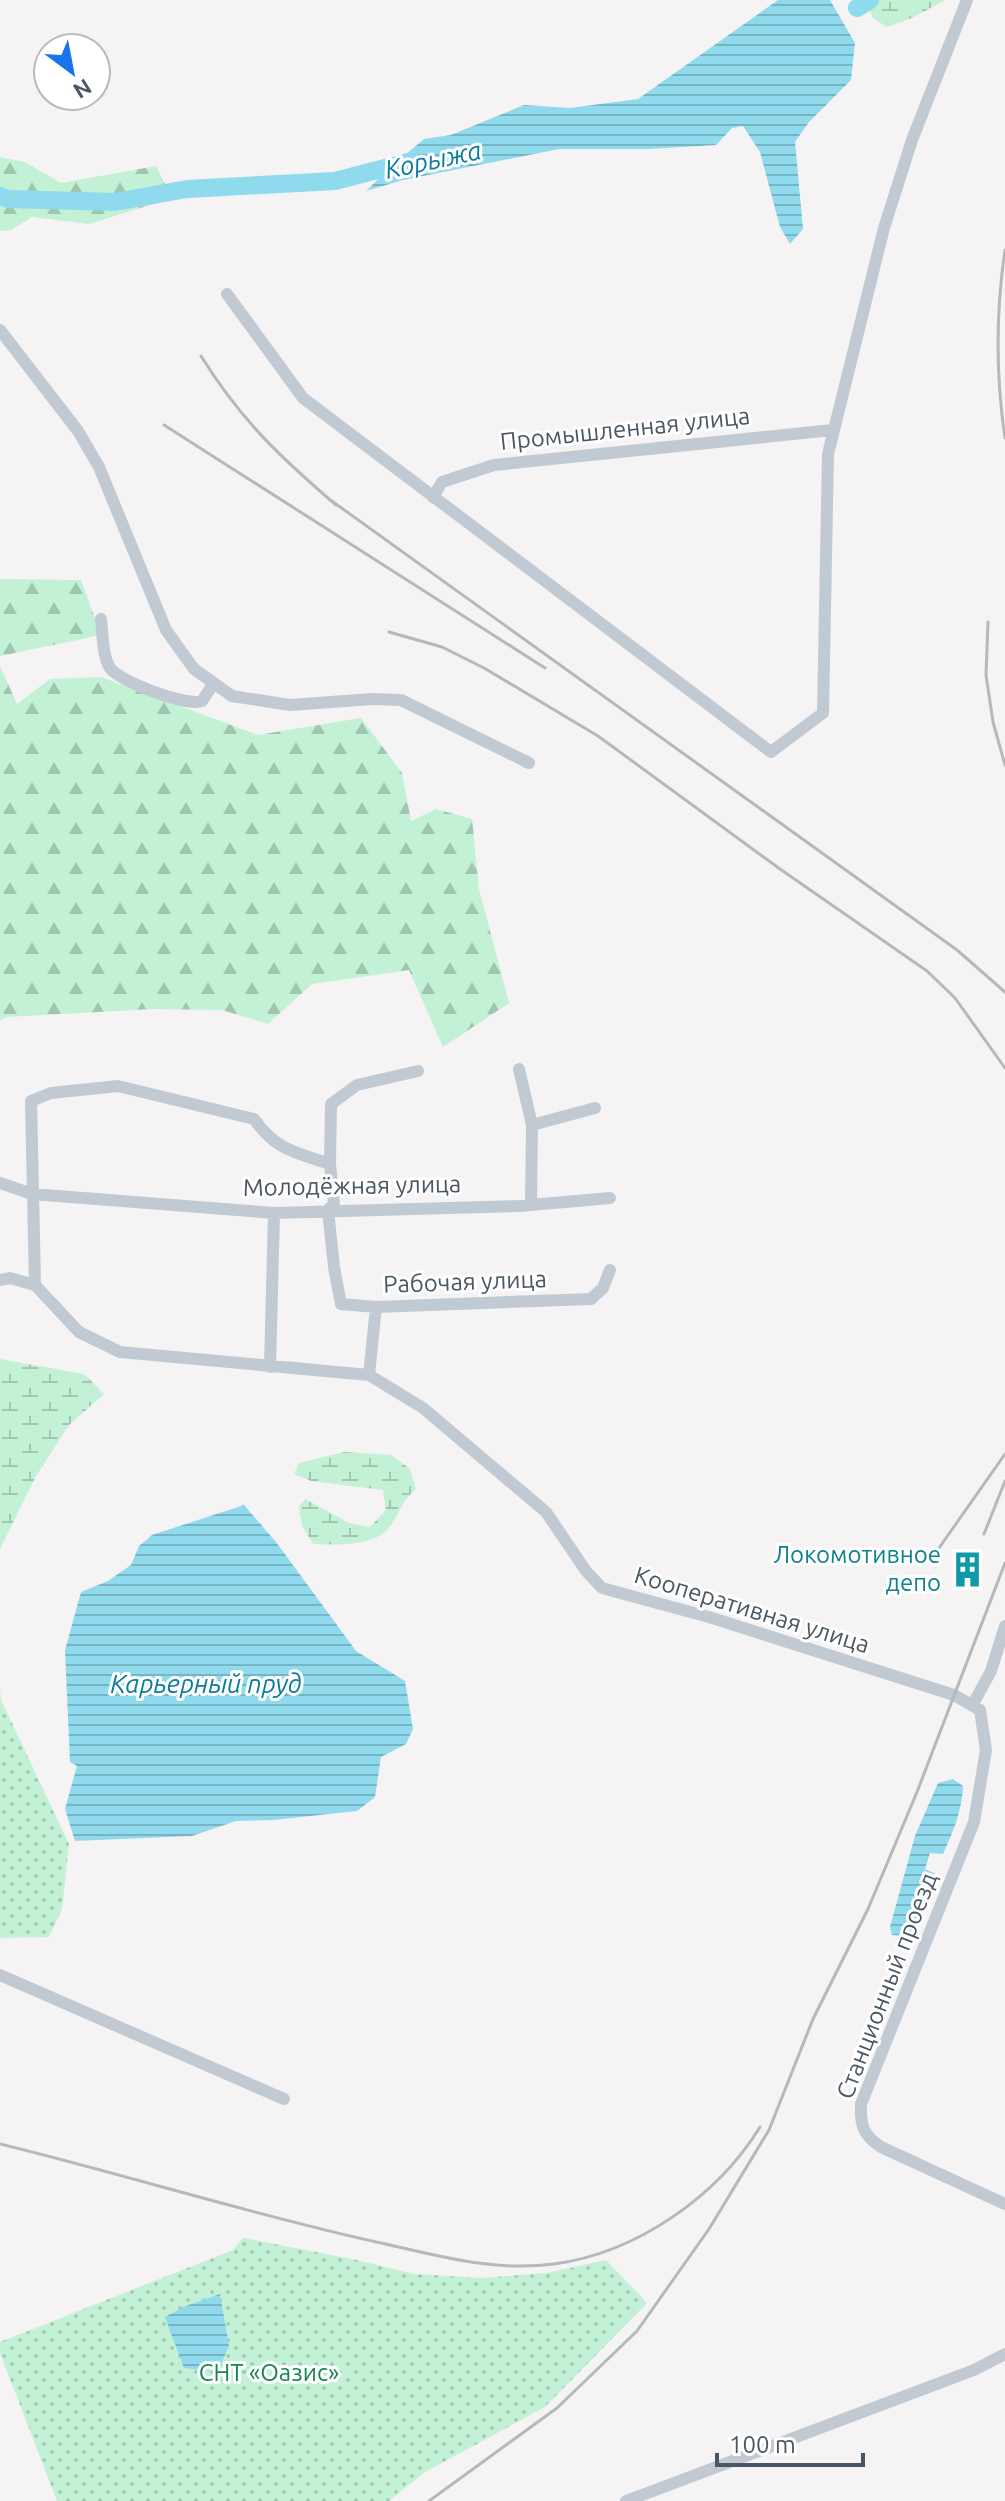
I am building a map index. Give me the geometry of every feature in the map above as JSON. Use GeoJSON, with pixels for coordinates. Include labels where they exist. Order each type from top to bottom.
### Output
{"type":"FeatureCollection","features":[{"type":"Feature","properties":{"kind":"street"},"geometry":{"type":"LineString","coordinates":[[227,294],[303,398],[771,752],[823,713],[828,454],[884,228],[912,140],[967,0]]}},
{"type":"Feature","properties":{"kind":"street"},"geometry":{"type":"LineString","coordinates":[[0,330],[85,443],[99,467],[166,630],[194,669],[232,696],[290,705],[401,700],[529,763]]}},
{"type":"Feature","properties":{"kind":"street","name":"Промышленная улица"},"geometry":{"type":"LineString","coordinates":[[433,497],[442,482],[494,465],[833,430]]}},
{"type":"Feature","properties":{"kind":"street"},"geometry":{"type":"LineString","coordinates":[[101,619],[107,660],[116,675],[186,703],[202,701],[214,683]]}},
{"type":"Feature","properties":{"kind":"street"},"geometry":{"type":"LineString","coordinates":[[519,1069],[532,1125],[531,1203]]}},
{"type":"Feature","properties":{"kind":"street"},"geometry":{"type":"LineString","coordinates":[[328,1210],[334,1204],[330,1164],[331,1104],[357,1085],[418,1071]]}},
{"type":"Feature","properties":{"kind":"street"},"geometry":{"type":"LineString","coordinates":[[0,1280],[10,1278],[35,1285],[31,1101],[51,1093],[118,1086],[254,1119],[265,1135],[281,1148],[330,1164]]}},
{"type":"Feature","properties":{"kind":"street"},"geometry":{"type":"LineString","coordinates":[[532,1125],[595,1108]]}},
{"type":"Feature","properties":{"kind":"street","name":"Молодёжная улица"},"geometry":{"type":"LineString","coordinates":[[0,1183],[32,1194],[274,1213],[519,1206],[610,1198]]}},
{"type":"Feature","properties":{"kind":"street","name":"Рабочая улица"},"geometry":{"type":"LineString","coordinates":[[328,1210],[341,1304],[376,1307],[591,1299],[603,1288],[610,1270]]}},
{"type":"Feature","properties":{"kind":"street"},"geometry":{"type":"LineString","coordinates":[[270,1367],[274,1213]]}},
{"type":"Feature","properties":{"kind":"street","name":"Кооперативная улица"},"geometry":{"type":"LineString","coordinates":[[35,1285],[79,1332],[120,1352],[369,1375],[423,1408],[546,1512],[586,1571],[602,1588],[737,1626],[954,1695],[973,1704]]}},
{"type":"Feature","properties":{"kind":"street"},"geometry":{"type":"LineString","coordinates":[[369,1375],[376,1307]]}},
{"type":"Feature","properties":{"kind":"street"},"geometry":{"type":"LineString","coordinates":[[973,1704],[991,1671],[1005,1626]]}},
{"type":"Feature","properties":{"kind":"street","name":"Станционный проезд"},"geometry":{"type":"LineString","coordinates":[[973,1704],[983,1716],[986,1750],[974,1822],[861,2104],[860,2122],[867,2138],[881,2147],[1005,2204]]}},
{"type":"Feature","properties":{"kind":"street"},"geometry":{"type":"LineString","coordinates":[[0,1975],[284,2099]]}},
{"type":"Feature","properties":{"kind":"street"},"geometry":{"type":"LineString","coordinates":[[626,2501],[658,2495],[974,2370],[1005,2354]]}},
{"type":"Feature","properties":{"kind":"green space"},"geometry":{"type":"Polygon","coordinates":[[[865,0],[945,0],[887,27],[873,18],[865,0]]]}},
{"type":"Feature","properties":{"kind":"green space"},"geometry":{"type":"Polygon","coordinates":[[[0,157],[25,162],[61,183],[156,166],[172,198],[89,224],[32,217],[11,230],[0,231],[0,157]]]}},
{"type":"Feature","properties":{"kind":"green space"},"geometry":{"type":"Polygon","coordinates":[[[0,579],[81,580],[101,635],[0,656],[0,579]]]}},
{"type":"Feature","properties":{"kind":"green space"},"geometry":{"type":"Polygon","coordinates":[[[0,666],[17,704],[50,679],[101,677],[258,735],[361,718],[402,773],[411,821],[436,809],[472,819],[479,889],[509,1003],[443,1047],[409,970],[312,984],[268,1024],[222,1010],[153,1009],[6,1017],[0,1021],[0,666]]]}},
{"type":"Feature","properties":{"kind":"green space"},"geometry":{"type":"Polygon","coordinates":[[[0,1359],[84,1374],[104,1394],[69,1425],[36,1476],[0,1549],[0,1359]]]}},
{"type":"Feature","properties":{"kind":"green space"},"geometry":{"type":"Polygon","coordinates":[[[344,1452],[391,1455],[410,1469],[416,1489],[391,1525],[376,1537],[355,1543],[313,1544],[302,1526],[299,1507],[305,1499],[349,1523],[370,1527],[386,1510],[383,1490],[311,1481],[294,1474],[299,1463],[344,1452]]]}},
{"type":"Feature","properties":{"kind":"green space"},"geometry":{"type":"Polygon","coordinates":[[[0,1689],[1,1700],[69,1844],[62,1909],[49,1937],[0,1938],[0,1689]]]}},
{"type":"Feature","properties":{"kind":"green space","name":"СНТ «Оазис»"},"geometry":{"type":"Polygon","coordinates":[[[243,2238],[414,2274],[482,2278],[547,2273],[606,2260],[647,2303],[545,2407],[425,2472],[389,2501],[57,2501],[0,2353],[0,2342],[233,2250],[243,2238]]]}},
{"type":"Feature","properties":{"kind":"water"},"geometry":{"type":"Polygon","coordinates":[[[778,0],[830,0],[855,43],[851,80],[809,122],[795,142],[803,229],[790,244],[780,227],[760,152],[743,126],[732,128],[716,145],[559,149],[403,180],[366,191],[424,139],[451,135],[524,105],[570,108],[638,99],[778,0]]]}},
{"type":"Feature","properties":{"kind":"water","name":"Карьерный пруд"},"geometry":{"type":"Polygon","coordinates":[[[244,1505],[276,1542],[356,1651],[405,1681],[413,1729],[406,1744],[381,1757],[375,1797],[357,1811],[236,1821],[192,1836],[75,1841],[65,1809],[77,1766],[70,1762],[65,1650],[81,1592],[108,1581],[131,1565],[139,1546],[152,1535],[244,1505]]]}},
{"type":"Feature","properties":{"kind":"water"},"geometry":{"type":"Polygon","coordinates":[[[953,1779],[963,1786],[959,1813],[943,1854],[930,1853],[925,1869],[938,1875],[914,1937],[892,1935],[890,1927],[915,1836],[938,1783],[953,1779]]]}},
{"type":"Feature","properties":{"kind":"water"},"geometry":{"type":"Polygon","coordinates":[[[220,2294],[229,2346],[219,2368],[184,2368],[165,2317],[220,2294]]]}},
{"type":"Feature","properties":{"kind":"waterway","name":"Корыжа"},"geometry":{"type":"LineString","coordinates":[[857,8],[870,0]]}},
{"type":"Feature","properties":{"kind":"waterway","name":"Корыжа"},"geometry":{"type":"LineString","coordinates":[[0,196],[8,199],[115,202],[187,189],[335,181],[412,161]]}},
{"type":"Feature","properties":{"kind":"railway"},"geometry":{"type":"LineString","coordinates":[[1005,250],[998,344],[1005,438]]}},
{"type":"Feature","properties":{"kind":"railway"},"geometry":{"type":"LineString","coordinates":[[201,356],[262,436],[336,505]]}},
{"type":"Feature","properties":{"kind":"railway"},"geometry":{"type":"LineString","coordinates":[[164,425],[545,668]]}},
{"type":"Feature","properties":{"kind":"railway"},"geometry":{"type":"LineString","coordinates":[[329,499],[957,950],[1005,992]]}},
{"type":"Feature","properties":{"kind":"railway"},"geometry":{"type":"LineString","coordinates":[[988,622],[986,675],[993,722],[1005,765]]}},
{"type":"Feature","properties":{"kind":"railway"},"geometry":{"type":"LineString","coordinates":[[389,632],[442,647],[484,668],[598,736],[780,869],[927,971],[955,998],[1005,1068]]}},
{"type":"Feature","properties":{"kind":"railway"},"geometry":{"type":"LineString","coordinates":[[932,1558],[1005,1454]]}},
{"type":"Feature","properties":{"kind":"railway"},"geometry":{"type":"LineString","coordinates":[[984,1534],[1005,1481]]}},
{"type":"Feature","properties":{"kind":"railway"},"geometry":{"type":"LineString","coordinates":[[429,2501],[557,2408],[637,2331],[709,2229],[769,2130],[813,2019],[868,1909],[917,1792],[1005,1563]]}},
{"type":"Feature","properties":{"kind":"railway"},"geometry":{"type":"LineString","coordinates":[[0,2144],[285,2220],[424,2253],[488,2264],[532,2266],[585,2258],[615,2248],[672,2218],[721,2176],[760,2127]]}},
{"type":"Feature","properties":{"kind":"place","name":"Локомотивное депо"},"geometry":{"type":"Point","coordinates":[967,1569]}}]}
